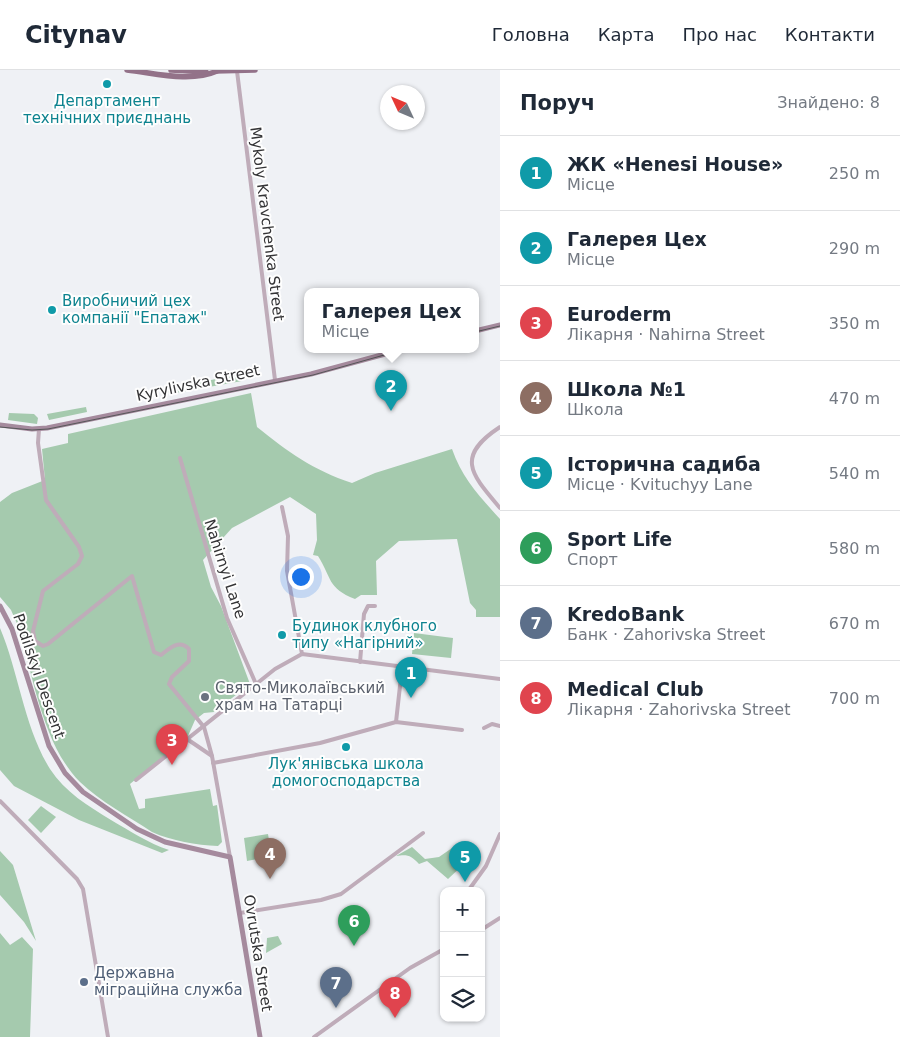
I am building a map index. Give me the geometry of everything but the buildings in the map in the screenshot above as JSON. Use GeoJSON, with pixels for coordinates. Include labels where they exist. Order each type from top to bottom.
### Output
{"type":"FeatureCollection","features":[{"type":"Feature","properties":{"kind":"main road"},"geometry":{"type":"LineString","coordinates":[[127,70],[182,76],[201,76],[217,71]]}},
{"type":"Feature","properties":{"kind":"main road"},"geometry":{"type":"LineString","coordinates":[[171,70],[255,70]]}},
{"type":"Feature","properties":{"kind":"street","name":"Mykoly Kravchenka Street"},"geometry":{"type":"LineString","coordinates":[[237,71],[275,380]]}},
{"type":"Feature","properties":{"kind":"street"},"geometry":{"type":"LineString","coordinates":[[479,330],[500,325]]}},
{"type":"Feature","properties":{"kind":"street","name":"Kyrylivska Street"},"geometry":{"type":"LineString","coordinates":[[0,425],[39,429],[311,374],[389,353]]}},
{"type":"Feature","properties":{"kind":"street"},"geometry":{"type":"LineString","coordinates":[[500,428],[485,438],[474,450],[472,466],[476,480],[500,508]]}},
{"type":"Feature","properties":{"kind":"street"},"geometry":{"type":"LineString","coordinates":[[39,429],[38,443],[46,500],[79,547],[82,556],[78,564],[43,591],[33,631],[35,641],[43,646],[48,644],[132,576],[154,652],[161,654],[178,644],[183,645],[189,650],[189,661],[172,677],[169,684],[204,727]]}},
{"type":"Feature","properties":{"kind":"street","name":"Nahirnyi Lane"},"geometry":{"type":"LineString","coordinates":[[180,458],[227,618],[256,684]]}},
{"type":"Feature","properties":{"kind":"street"},"geometry":{"type":"LineString","coordinates":[[282,507],[288,536],[287,571],[302,654]]}},
{"type":"Feature","properties":{"kind":"street","name":"Podilskyi Descent"},"geometry":{"type":"LineString","coordinates":[[0,606],[12,629],[49,746],[57,762],[74,784],[91,799],[155,838],[230,857]]}},
{"type":"Feature","properties":{"kind":"street"},"geometry":{"type":"LineString","coordinates":[[360,662],[364,614],[368,606],[375,606]]}},
{"type":"Feature","properties":{"kind":"street"},"geometry":{"type":"LineString","coordinates":[[136,780],[285,661],[302,654],[500,679]]}},
{"type":"Feature","properties":{"kind":"street"},"geometry":{"type":"LineString","coordinates":[[396,722],[402,668]]}},
{"type":"Feature","properties":{"kind":"street"},"geometry":{"type":"LineString","coordinates":[[213,763],[320,743],[396,722],[462,730]]}},
{"type":"Feature","properties":{"kind":"street"},"geometry":{"type":"LineString","coordinates":[[484,728],[492,724],[500,726]]}},
{"type":"Feature","properties":{"kind":"street","name":"Ovrutska Street"},"geometry":{"type":"LineString","coordinates":[[204,727],[212,756],[260,1037]]}},
{"type":"Feature","properties":{"kind":"street"},"geometry":{"type":"LineString","coordinates":[[188,739],[212,756]]}},
{"type":"Feature","properties":{"kind":"street"},"geometry":{"type":"LineString","coordinates":[[0,801],[77,879],[83,889],[108,1037]]}},
{"type":"Feature","properties":{"kind":"street"},"geometry":{"type":"LineString","coordinates":[[240,913],[322,900],[341,894],[423,833]]}},
{"type":"Feature","properties":{"kind":"street"},"geometry":{"type":"LineString","coordinates":[[471,887],[486,866],[500,834]]}},
{"type":"Feature","properties":{"kind":"street"},"geometry":{"type":"LineString","coordinates":[[485,927],[500,918]]}},
{"type":"Feature","properties":{"kind":"street"},"geometry":{"type":"LineString","coordinates":[[314,1037],[410,968],[440,951]]}},
{"type":"Feature","properties":{"kind":"green space"},"geometry":{"type":"Polygon","coordinates":[[[241,374],[242,381],[170,394],[166,389],[241,374]]]}},
{"type":"Feature","properties":{"kind":"green space"},"geometry":{"type":"Polygon","coordinates":[[[251,393],[257,427],[302,460],[352,483],[375,473],[452,449],[466,478],[500,519],[500,617],[476,617],[476,610],[470,603],[457,539],[399,541],[376,561],[377,595],[361,595],[355,599],[339,591],[331,582],[318,556],[313,555],[317,540],[316,514],[290,497],[232,528],[203,560],[211,587],[221,606],[250,684],[214,712],[204,713],[195,720],[188,736],[130,784],[139,809],[145,808],[145,799],[210,789],[213,806],[217,805],[222,842],[218,846],[201,845],[176,840],[152,832],[106,802],[80,782],[56,748],[40,708],[18,626],[11,610],[0,597],[0,502],[12,493],[45,480],[42,449],[68,443],[68,434],[251,393]]]}},
{"type":"Feature","properties":{"kind":"green space"},"geometry":{"type":"Polygon","coordinates":[[[86,407],[87,412],[49,420],[47,414],[86,407]]]}},
{"type":"Feature","properties":{"kind":"green space"},"geometry":{"type":"Polygon","coordinates":[[[9,413],[34,414],[38,418],[37,424],[8,420],[9,413]]]}},
{"type":"Feature","properties":{"kind":"green space"},"geometry":{"type":"Polygon","coordinates":[[[0,628],[7,645],[34,736],[41,753],[56,777],[70,792],[94,809],[139,836],[169,850],[162,853],[79,820],[14,786],[0,770],[0,628]]]}},
{"type":"Feature","properties":{"kind":"green space"},"geometry":{"type":"Polygon","coordinates":[[[414,633],[453,638],[451,658],[412,654],[414,633]]]}},
{"type":"Feature","properties":{"kind":"green space"},"geometry":{"type":"Polygon","coordinates":[[[41,806],[56,817],[41,833],[28,820],[41,806]]]}},
{"type":"Feature","properties":{"kind":"green space"},"geometry":{"type":"Polygon","coordinates":[[[268,834],[270,846],[261,847],[263,858],[247,861],[244,838],[268,834]]]}},
{"type":"Feature","properties":{"kind":"green space"},"geometry":{"type":"Polygon","coordinates":[[[412,847],[425,859],[439,857],[452,848],[465,857],[466,862],[448,879],[427,861],[419,864],[409,856],[396,856],[412,847]]]}},
{"type":"Feature","properties":{"kind":"green space"},"geometry":{"type":"Polygon","coordinates":[[[0,851],[13,865],[36,941],[24,922],[0,895],[0,851]]]}},
{"type":"Feature","properties":{"kind":"green space"},"geometry":{"type":"Polygon","coordinates":[[[0,933],[10,945],[22,937],[33,949],[30,1037],[0,1037],[0,933]]]}},
{"type":"Feature","properties":{"kind":"green space"},"geometry":{"type":"Polygon","coordinates":[[[278,936],[282,944],[266,953],[267,938],[278,936]]]}},
{"type":"Feature","properties":{"kind":"tram line"},"geometry":{"type":"LineString","coordinates":[[479,331],[500,326]]}},
{"type":"Feature","properties":{"kind":"tram line"},"geometry":{"type":"LineString","coordinates":[[0,427],[32,430],[48,429],[313,375],[391,353]]}},
{"type":"Feature","properties":{"kind":"place","name":"Департамент технічних приєднань"},"geometry":{"type":"Point","coordinates":[107,84]}},
{"type":"Feature","properties":{"kind":"place","name":"Виробничий цех компанії \"Епатаж\""},"geometry":{"type":"Point","coordinates":[52,310]}},
{"type":"Feature","properties":{"kind":"place","name":"Галерея Цех"},"geometry":{"type":"Point","coordinates":[391,411]}},
{"type":"Feature","properties":{"kind":"place","name":"Будинок клубного типу «Нагірний»"},"geometry":{"type":"Point","coordinates":[282,635]}},
{"type":"Feature","properties":{"kind":"place","name":"Свято-Миколаївський храм на Татарці"},"geometry":{"type":"Point","coordinates":[205,697]}},
{"type":"Feature","properties":{"kind":"place","name":"ЖК «Henesi House»"},"geometry":{"type":"Point","coordinates":[411,698]}},
{"type":"Feature","properties":{"kind":"place","name":"Лук'янівська школа домогосподарства"},"geometry":{"type":"Point","coordinates":[346,747]}},
{"type":"Feature","properties":{"kind":"place","name":"Euroderm"},"geometry":{"type":"Point","coordinates":[172,765]}},
{"type":"Feature","properties":{"kind":"place","name":"Школа №1"},"geometry":{"type":"Point","coordinates":[270,879]}},
{"type":"Feature","properties":{"kind":"place","name":"Історична садиба"},"geometry":{"type":"Point","coordinates":[465,882]}},
{"type":"Feature","properties":{"kind":"place","name":"Sport Life"},"geometry":{"type":"Point","coordinates":[354,946]}},
{"type":"Feature","properties":{"kind":"place","name":"Державна міграційна служба"},"geometry":{"type":"Point","coordinates":[84,982]}},
{"type":"Feature","properties":{"kind":"place","name":"KredoBank"},"geometry":{"type":"Point","coordinates":[336,1008]}},
{"type":"Feature","properties":{"kind":"place","name":"Medical Club"},"geometry":{"type":"Point","coordinates":[395,1018]}}]}
